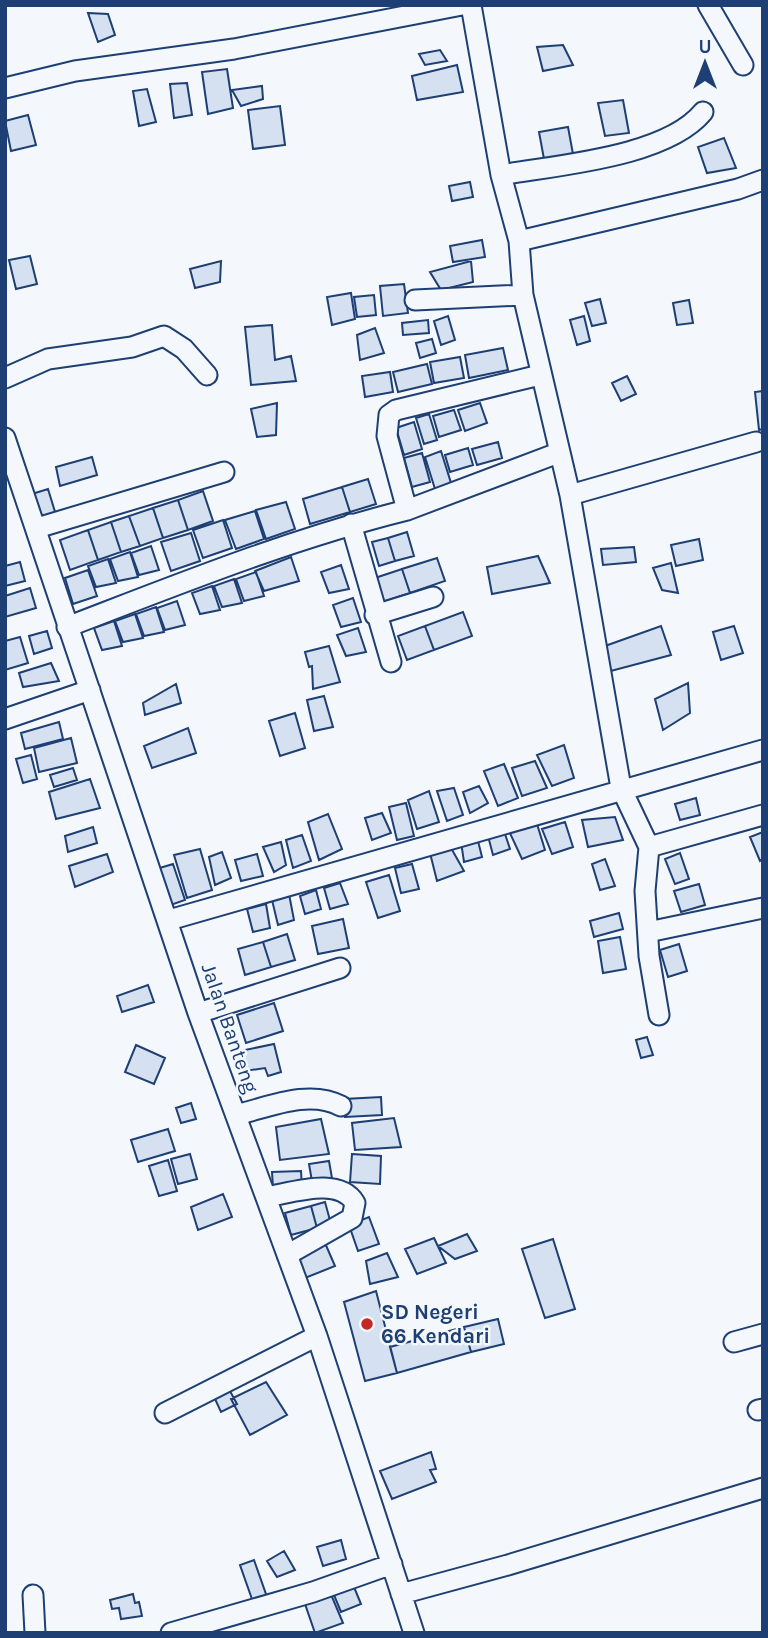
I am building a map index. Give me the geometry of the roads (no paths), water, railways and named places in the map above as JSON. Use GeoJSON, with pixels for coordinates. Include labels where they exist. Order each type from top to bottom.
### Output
{"type":"FeatureCollection","features":[{"type":"Feature","properties":{"kind":"street"},"geometry":{"type":"LineString","coordinates":[[5,88],[75,71],[234,48],[461,5]]}},
{"type":"Feature","properties":{"kind":"street"},"geometry":{"type":"LineString","coordinates":[[471,5],[501,175],[519,241],[523,295],[570,495],[621,788],[649,847],[645,891],[659,1015]]}},
{"type":"Feature","properties":{"kind":"street"},"geometry":{"type":"LineString","coordinates":[[708,5],[743,65]]}},
{"type":"Feature","properties":{"kind":"street"},"geometry":{"type":"LineString","coordinates":[[501,175],[651,146],[681,132],[704,112]]}},
{"type":"Feature","properties":{"kind":"street"},"geometry":{"type":"LineString","coordinates":[[519,241],[738,189],[763,180]]}},
{"type":"Feature","properties":{"kind":"street"},"geometry":{"type":"LineString","coordinates":[[415,300],[523,295]]}},
{"type":"Feature","properties":{"kind":"street"},"geometry":{"type":"LineString","coordinates":[[5,378],[48,359],[132,348],[164,336],[184,349],[207,375]]}},
{"type":"Feature","properties":{"kind":"street"},"geometry":{"type":"LineString","coordinates":[[407,510],[387,436],[389,415],[396,410],[540,375]]}},
{"type":"Feature","properties":{"kind":"street","name":"Jalan Banteng"},"geometry":{"type":"LineString","coordinates":[[5,438],[37,528],[67,627],[169,920],[198,1013],[317,1336],[414,1633]]}},
{"type":"Feature","properties":{"kind":"street"},"geometry":{"type":"LineString","coordinates":[[570,495],[756,442]]}},
{"type":"Feature","properties":{"kind":"street"},"geometry":{"type":"LineString","coordinates":[[67,627],[262,553],[351,524],[407,510],[558,453]]}},
{"type":"Feature","properties":{"kind":"street"},"geometry":{"type":"LineString","coordinates":[[37,528],[224,472]]}},
{"type":"Feature","properties":{"kind":"street"},"geometry":{"type":"LineString","coordinates":[[351,524],[375,615],[391,662]]}},
{"type":"Feature","properties":{"kind":"street"},"geometry":{"type":"LineString","coordinates":[[375,615],[433,597]]}},
{"type":"Feature","properties":{"kind":"street"},"geometry":{"type":"LineString","coordinates":[[5,719],[90,690]]}},
{"type":"Feature","properties":{"kind":"street"},"geometry":{"type":"LineString","coordinates":[[169,920],[621,788],[763,750]]}},
{"type":"Feature","properties":{"kind":"street"},"geometry":{"type":"LineString","coordinates":[[649,847],[763,815]]}},
{"type":"Feature","properties":{"kind":"street"},"geometry":{"type":"LineString","coordinates":[[648,932],[763,908]]}},
{"type":"Feature","properties":{"kind":"street"},"geometry":{"type":"LineString","coordinates":[[198,1013],[340,968]]}},
{"type":"Feature","properties":{"kind":"street"},"geometry":{"type":"LineString","coordinates":[[236,1115],[310,1098],[320,1098],[341,1106]]}},
{"type":"Feature","properties":{"kind":"street"},"geometry":{"type":"LineString","coordinates":[[266,1197],[338,1188],[351,1196],[355,1203],[352,1219],[287,1255]]}},
{"type":"Feature","properties":{"kind":"street"},"geometry":{"type":"LineString","coordinates":[[734,1342],[763,1334]]}},
{"type":"Feature","properties":{"kind":"street"},"geometry":{"type":"LineString","coordinates":[[165,1413],[317,1336]]}},
{"type":"Feature","properties":{"kind":"street"},"geometry":{"type":"LineString","coordinates":[[401,1594],[509,1565],[763,1488]]}},
{"type":"Feature","properties":{"kind":"street"},"geometry":{"type":"LineString","coordinates":[[171,1633],[287,1600],[392,1563]]}},
{"type":"Feature","properties":{"kind":"street"},"geometry":{"type":"LineString","coordinates":[[33,1595],[35,1633]]}},
{"type":"Feature","properties":{"kind":"place","name":"SD Negeri 66 Kendari"},"geometry":{"type":"Point","coordinates":[367,1324]}}]}
